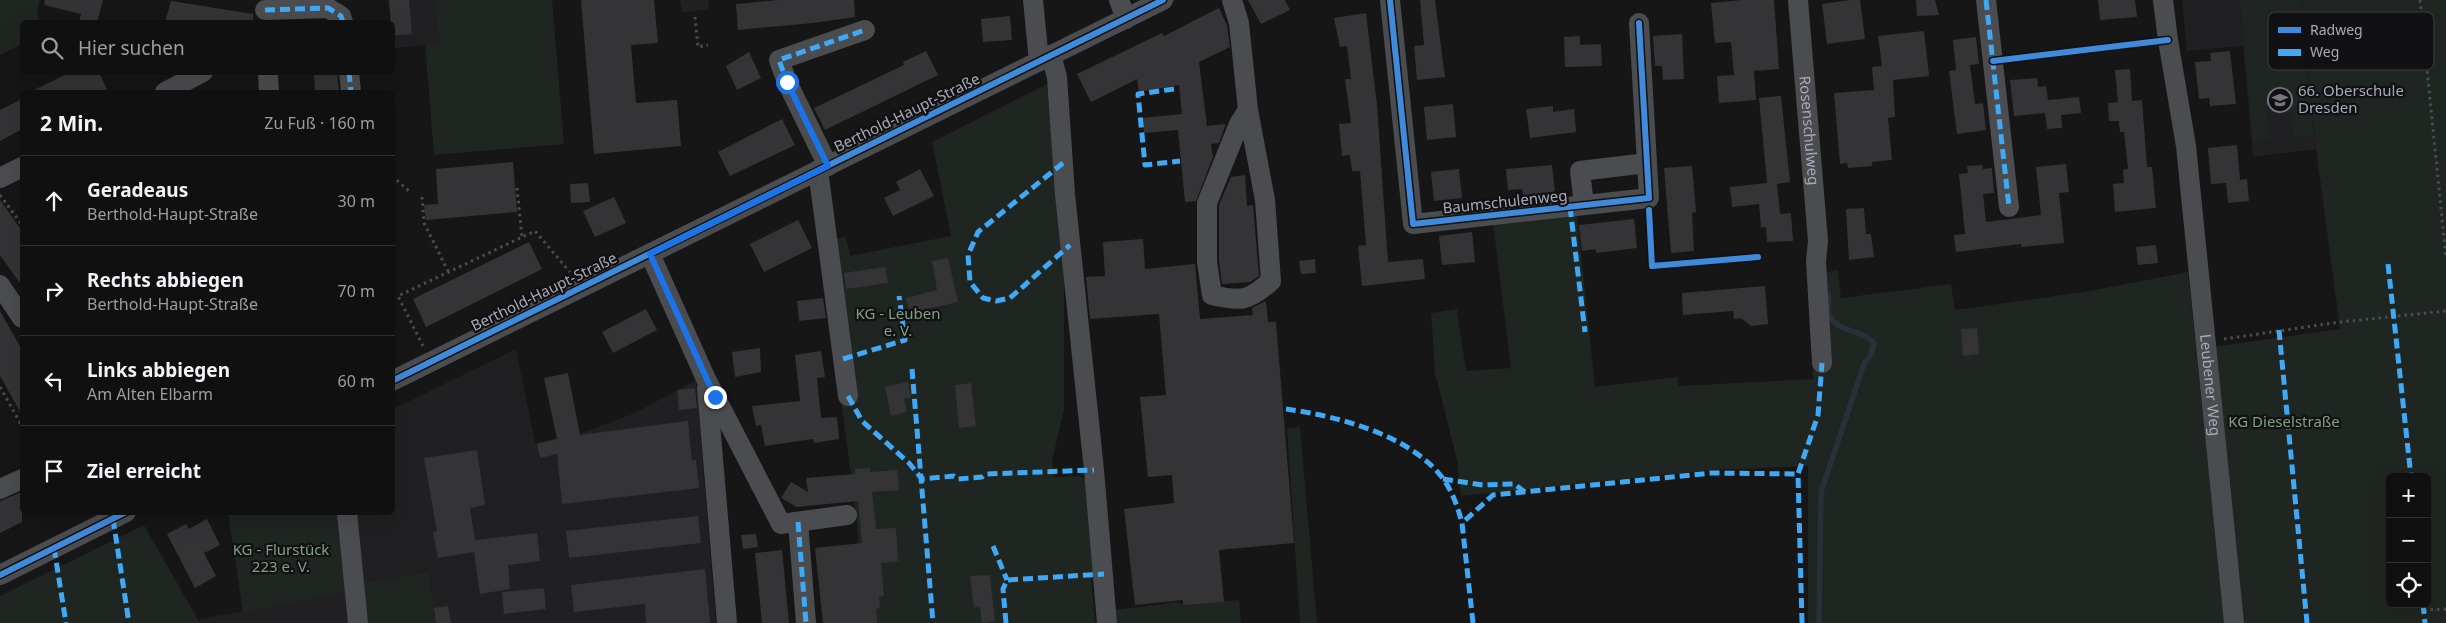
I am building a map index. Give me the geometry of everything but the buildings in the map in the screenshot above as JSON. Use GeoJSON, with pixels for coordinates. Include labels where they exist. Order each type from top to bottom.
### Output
{"type":"FeatureCollection","features":[{"type":"Feature","properties":{"kind":"street"},"geometry":{"type":"LineString","coordinates":[[1033,0],[1045,58],[1057,77],[1065,194],[1094,470],[1107,623]]}},
{"type":"Feature","properties":{"kind":"street","name":"Berthold-Haupt-Straße"},"geometry":{"type":"LineString","coordinates":[[395,380],[1045,58],[1122,9],[1163,0]]}},
{"type":"Feature","properties":{"kind":"street"},"geometry":{"type":"LineString","coordinates":[[1232,0],[1239,23],[1248,110],[1264,200],[1271,281],[1254,296],[1230,299],[1212,295],[1207,262],[1207,203],[1239,124],[1248,110]]}},
{"type":"Feature","properties":{"kind":"street","name":"Baumschulenweg"},"geometry":{"type":"LineString","coordinates":[[1390,0],[1413,224],[1649,198],[1639,23]]}},
{"type":"Feature","properties":{"kind":"street","name":"Rosenschulweg"},"geometry":{"type":"LineString","coordinates":[[1798,0],[1818,241],[1816,261],[1822,363]]}},
{"type":"Feature","properties":{"kind":"street"},"geometry":{"type":"LineString","coordinates":[[1986,0],[2009,207]]}},
{"type":"Feature","properties":{"kind":"street","name":"Leubener Weg"},"geometry":{"type":"LineString","coordinates":[[2163,0],[2186,146],[2234,623]]}},
{"type":"Feature","properties":{"kind":"street"},"geometry":{"type":"LineString","coordinates":[[266,11],[328,8],[341,16],[342,20]]}},
{"type":"Feature","properties":{"kind":"street","name":"Berthold-Haupt-Straße"},"geometry":{"type":"LineString","coordinates":[[823,168],[787,82],[780,60],[865,30]]}},
{"type":"Feature","properties":{"kind":"street"},"geometry":{"type":"LineString","coordinates":[[169,90],[197,75]]}},
{"type":"Feature","properties":{"kind":"street"},"geometry":{"type":"LineString","coordinates":[[268,75],[269,90]]}},
{"type":"Feature","properties":{"kind":"street"},"geometry":{"type":"LineString","coordinates":[[350,75],[351,90]]}},
{"type":"Feature","properties":{"kind":"street","name":"Baumschulenweg"},"geometry":{"type":"LineString","coordinates":[[1584,205],[1580,171],[1647,164]]}},
{"type":"Feature","properties":{"kind":"street"},"geometry":{"type":"LineString","coordinates":[[0,178],[20,167]]}},
{"type":"Feature","properties":{"kind":"street"},"geometry":{"type":"LineString","coordinates":[[823,168],[848,396]]}},
{"type":"Feature","properties":{"kind":"street"},"geometry":{"type":"LineString","coordinates":[[650,254],[706,379],[781,524],[847,515]]}},
{"type":"Feature","properties":{"kind":"street"},"geometry":{"type":"LineString","coordinates":[[0,285],[20,315]]}},
{"type":"Feature","properties":{"kind":"street"},"geometry":{"type":"LineString","coordinates":[[706,379],[727,623]]}},
{"type":"Feature","properties":{"kind":"street"},"geometry":{"type":"LineString","coordinates":[[0,489],[20,480]]}},
{"type":"Feature","properties":{"kind":"street"},"geometry":{"type":"LineString","coordinates":[[0,575],[120,515]]}},
{"type":"Feature","properties":{"kind":"street"},"geometry":{"type":"LineString","coordinates":[[347,515],[358,623]]}},
{"type":"Feature","properties":{"kind":"street"},"geometry":{"type":"LineString","coordinates":[[798,522],[806,623]]}},
{"type":"Feature","properties":{"kind":"path"},"geometry":{"type":"LineString","coordinates":[[695,17],[698,46],[708,45]]}},
{"type":"Feature","properties":{"kind":"path"},"geometry":{"type":"LineString","coordinates":[[2427,70],[2446,258]]}},
{"type":"Feature","properties":{"kind":"path"},"geometry":{"type":"LineString","coordinates":[[395,179],[409,191]]}},
{"type":"Feature","properties":{"kind":"path"},"geometry":{"type":"LineString","coordinates":[[517,188],[522,237]]}},
{"type":"Feature","properties":{"kind":"path"},"geometry":{"type":"LineString","coordinates":[[0,195],[20,222]]}},
{"type":"Feature","properties":{"kind":"path"},"geometry":{"type":"LineString","coordinates":[[422,197],[424,223],[449,273]]}},
{"type":"Feature","properties":{"kind":"path"},"geometry":{"type":"LineString","coordinates":[[431,362],[398,296],[535,232],[583,287]]}},
{"type":"Feature","properties":{"kind":"path"},"geometry":{"type":"LineString","coordinates":[[2206,342],[2340,322],[2446,311]]}},
{"type":"Feature","properties":{"kind":"path"},"geometry":{"type":"LineString","coordinates":[[0,387],[20,422]]}},
{"type":"Feature","properties":{"kind":"path"},"geometry":{"type":"LineString","coordinates":[[2424,610],[2446,609]]}},
{"type":"Feature","properties":{"kind":"shaded area"},"geometry":{"type":"Polygon","coordinates":[[[388,0],[435,0],[439,44],[395,48],[395,20],[391,20],[388,0]]]}},
{"type":"Feature","properties":{"kind":"shaded area"},"geometry":{"type":"Polygon","coordinates":[[[680,0],[709,0],[708,9],[682,13],[680,0]]]}},
{"type":"Feature","properties":{"kind":"shaded area","name":"66. Oberschule Dresden"},"geometry":{"type":"Polygon","coordinates":[[[2182,0],[2302,0],[2303,12],[2268,12],[2268,70],[2309,70],[2316,149],[2253,157],[2243,46],[2187,51],[2182,0]]]}},
{"type":"Feature","properties":{"kind":"shaded area"},"geometry":{"type":"Polygon","coordinates":[[[516,349],[535,443],[587,431],[633,414],[696,380],[716,623],[436,623],[429,572],[361,583],[354,515],[395,515],[395,408],[516,349]]]}},
{"type":"Feature","properties":{"kind":"shaded area"},"geometry":{"type":"Polygon","coordinates":[[[351,592],[355,623],[200,623],[200,619],[351,592]]]}},
{"type":"Feature","properties":{"kind":"green space"},"geometry":{"type":"Polygon","coordinates":[[[0,0],[40,0],[37,13],[40,20],[20,20],[20,45],[0,55],[0,0]]]}},
{"type":"Feature","properties":{"kind":"green space"},"geometry":{"type":"Polygon","coordinates":[[[435,0],[552,0],[564,144],[434,155],[425,45],[439,44],[435,0]]]}},
{"type":"Feature","properties":{"kind":"green space"},"geometry":{"type":"Polygon","coordinates":[[[2240,0],[2301,0],[2302,12],[2268,12],[2268,70],[2308,70],[2314,135],[2294,137],[2290,104],[2266,107],[2269,139],[2253,141],[2240,0]]]}},
{"type":"Feature","properties":{"kind":"green space","name":"KG Dieselstraße"},"geometry":{"type":"Polygon","coordinates":[[[2302,0],[2446,0],[2446,623],[2240,623],[2213,347],[2340,329],[2316,149],[2309,70],[2434,70],[2434,12],[2303,12],[2302,0]]]}},
{"type":"Feature","properties":{"kind":"green space","name":"KG - Leuben e. V."},"geometry":{"type":"Polygon","coordinates":[[[1051,82],[1064,264],[1064,410],[1052,461],[1054,477],[1080,476],[1086,481],[1095,561],[1091,580],[1095,623],[867,623],[855,505],[820,242],[846,237],[850,256],[951,236],[932,142],[1051,82]]]}},
{"type":"Feature","properties":{"kind":"green space"},"geometry":{"type":"Polygon","coordinates":[[[1577,214],[1595,387],[1677,377],[1679,386],[1813,379],[1808,275],[1838,270],[1841,298],[1951,284],[1955,310],[2090,291],[2188,272],[2225,623],[1808,623],[1808,466],[1712,470],[1461,496],[1457,460],[1435,373],[1431,313],[1457,309],[1466,371],[1511,368],[1493,223],[1577,214]]]}},
{"type":"Feature","properties":{"kind":"green space"},"geometry":{"type":"Polygon","coordinates":[[[1300,427],[1317,623],[1300,623],[1287,428],[1300,427]]]}},
{"type":"Feature","properties":{"kind":"green space","name":"KG - Flurstück 223 e. V."},"geometry":{"type":"Polygon","coordinates":[[[228,515],[341,515],[351,592],[243,612],[228,515]]]}},
{"type":"Feature","properties":{"kind":"green space"},"geometry":{"type":"Polygon","coordinates":[[[144,525],[200,623],[0,623],[0,596],[144,525]]]}},
{"type":"Feature","properties":{"kind":"green space"},"geometry":{"type":"Polygon","coordinates":[[[429,572],[436,623],[365,623],[361,583],[429,572]]]}},
{"type":"Feature","properties":{"kind":"green space"},"geometry":{"type":"Polygon","coordinates":[[[1239,600],[1241,623],[1117,623],[1116,610],[1177,602],[1183,605],[1239,600]]]}},
{"type":"Feature","properties":{"kind":"waterway"},"geometry":{"type":"LineString","coordinates":[[1819,623],[1821,492],[1864,364],[1871,354],[1874,343],[1864,336],[1839,326],[1834,322],[1829,314],[1828,293]]}},
{"type":"Feature","properties":{"kind":"tram line"},"geometry":{"type":"LineString","coordinates":[[395,375],[1153,0]]}},
{"type":"Feature","properties":{"kind":"tram line"},"geometry":{"type":"LineString","coordinates":[[395,386],[1174,0]]}},
{"type":"Feature","properties":{"kind":"tram line"},"geometry":{"type":"LineString","coordinates":[[0,570],[110,515]]}},
{"type":"Feature","properties":{"kind":"tram line"},"geometry":{"type":"LineString","coordinates":[[0,580],[131,515]]}},
{"type":"Feature","properties":{"kind":"marked path"},"geometry":{"type":"LineString","coordinates":[[1986,0],[2009,207]]}},
{"type":"Feature","properties":{"kind":"marked path"},"geometry":{"type":"LineString","coordinates":[[265,10],[328,8],[341,16],[342,20]]}},
{"type":"Feature","properties":{"kind":"marked path"},"geometry":{"type":"LineString","coordinates":[[828,166],[787,82],[779,60],[865,30]]}},
{"type":"Feature","properties":{"kind":"marked path"},"geometry":{"type":"LineString","coordinates":[[349,75],[351,90]]}},
{"type":"Feature","properties":{"kind":"marked path"},"geometry":{"type":"LineString","coordinates":[[1174,89],[1138,94],[1145,165],[1180,161]]}},
{"type":"Feature","properties":{"kind":"marked path"},"geometry":{"type":"LineString","coordinates":[[1063,163],[978,232],[968,255],[970,282],[983,298],[996,301],[1010,298],[1070,245]]}},
{"type":"Feature","properties":{"kind":"marked path"},"geometry":{"type":"LineString","coordinates":[[1570,207],[1585,332]]}},
{"type":"Feature","properties":{"kind":"marked path"},"geometry":{"type":"LineString","coordinates":[[2388,264],[2411,473]]}},
{"type":"Feature","properties":{"kind":"marked path"},"geometry":{"type":"LineString","coordinates":[[843,359],[905,340],[899,296]]}},
{"type":"Feature","properties":{"kind":"marked path"},"geometry":{"type":"LineString","coordinates":[[2279,330],[2307,623]]}},
{"type":"Feature","properties":{"kind":"marked path"},"geometry":{"type":"LineString","coordinates":[[1802,623],[1798,474],[1818,415],[1822,363]]}},
{"type":"Feature","properties":{"kind":"marked path"},"geometry":{"type":"LineString","coordinates":[[912,369],[933,623]]}},
{"type":"Feature","properties":{"kind":"marked path"},"geometry":{"type":"LineString","coordinates":[[848,396],[862,421],[909,463],[922,479],[954,476],[958,479],[982,477],[986,474],[1094,470]]}},
{"type":"Feature","properties":{"kind":"marked path"},"geometry":{"type":"LineString","coordinates":[[1286,409],[1328,417],[1372,430],[1413,451],[1430,464],[1444,480],[1455,501],[1462,523]]}},
{"type":"Feature","properties":{"kind":"marked path"},"geometry":{"type":"LineString","coordinates":[[1473,623],[1462,523],[1493,495],[1711,473],[1798,474]]}},
{"type":"Feature","properties":{"kind":"marked path"},"geometry":{"type":"LineString","coordinates":[[1443,479],[1483,485],[1514,484],[1525,492]]}},
{"type":"Feature","properties":{"kind":"marked path"},"geometry":{"type":"LineString","coordinates":[[113,519],[129,623]]}},
{"type":"Feature","properties":{"kind":"marked path"},"geometry":{"type":"LineString","coordinates":[[798,522],[806,623]]}},
{"type":"Feature","properties":{"kind":"marked path"},"geometry":{"type":"LineString","coordinates":[[993,546],[1007,580]]}},
{"type":"Feature","properties":{"kind":"marked path"},"geometry":{"type":"LineString","coordinates":[[54,548],[66,623]]}},
{"type":"Feature","properties":{"kind":"marked path"},"geometry":{"type":"LineString","coordinates":[[1006,623],[1003,589],[1007,580],[1104,574]]}},
{"type":"Feature","properties":{"kind":"marked path"},"geometry":{"type":"LineString","coordinates":[[2423,608],[2425,623]]}},
{"type":"Feature","properties":{"kind":"cycle path"},"geometry":{"type":"LineString","coordinates":[[395,380],[1163,0]]}},
{"type":"Feature","properties":{"kind":"cycle path"},"geometry":{"type":"LineString","coordinates":[[1390,0],[1413,224],[1649,198],[1639,23]]}},
{"type":"Feature","properties":{"kind":"cycle path"},"geometry":{"type":"LineString","coordinates":[[1993,61],[2168,40]]}},
{"type":"Feature","properties":{"kind":"cycle path"},"geometry":{"type":"LineString","coordinates":[[1649,210],[1652,266],[1758,257]]}},
{"type":"Feature","properties":{"kind":"cycle path"},"geometry":{"type":"LineString","coordinates":[[0,575],[120,515]]}},
{"type":"Feature","properties":{"kind":"place","name":"66. Oberschule Dresden"},"geometry":{"type":"Point","coordinates":[2280,100]}},
{"type":"Feature","properties":{"kind":"route"},"geometry":{"type":"LineString","coordinates":[[715,397],[650,254],[828,166],[787,82]]}}]}
